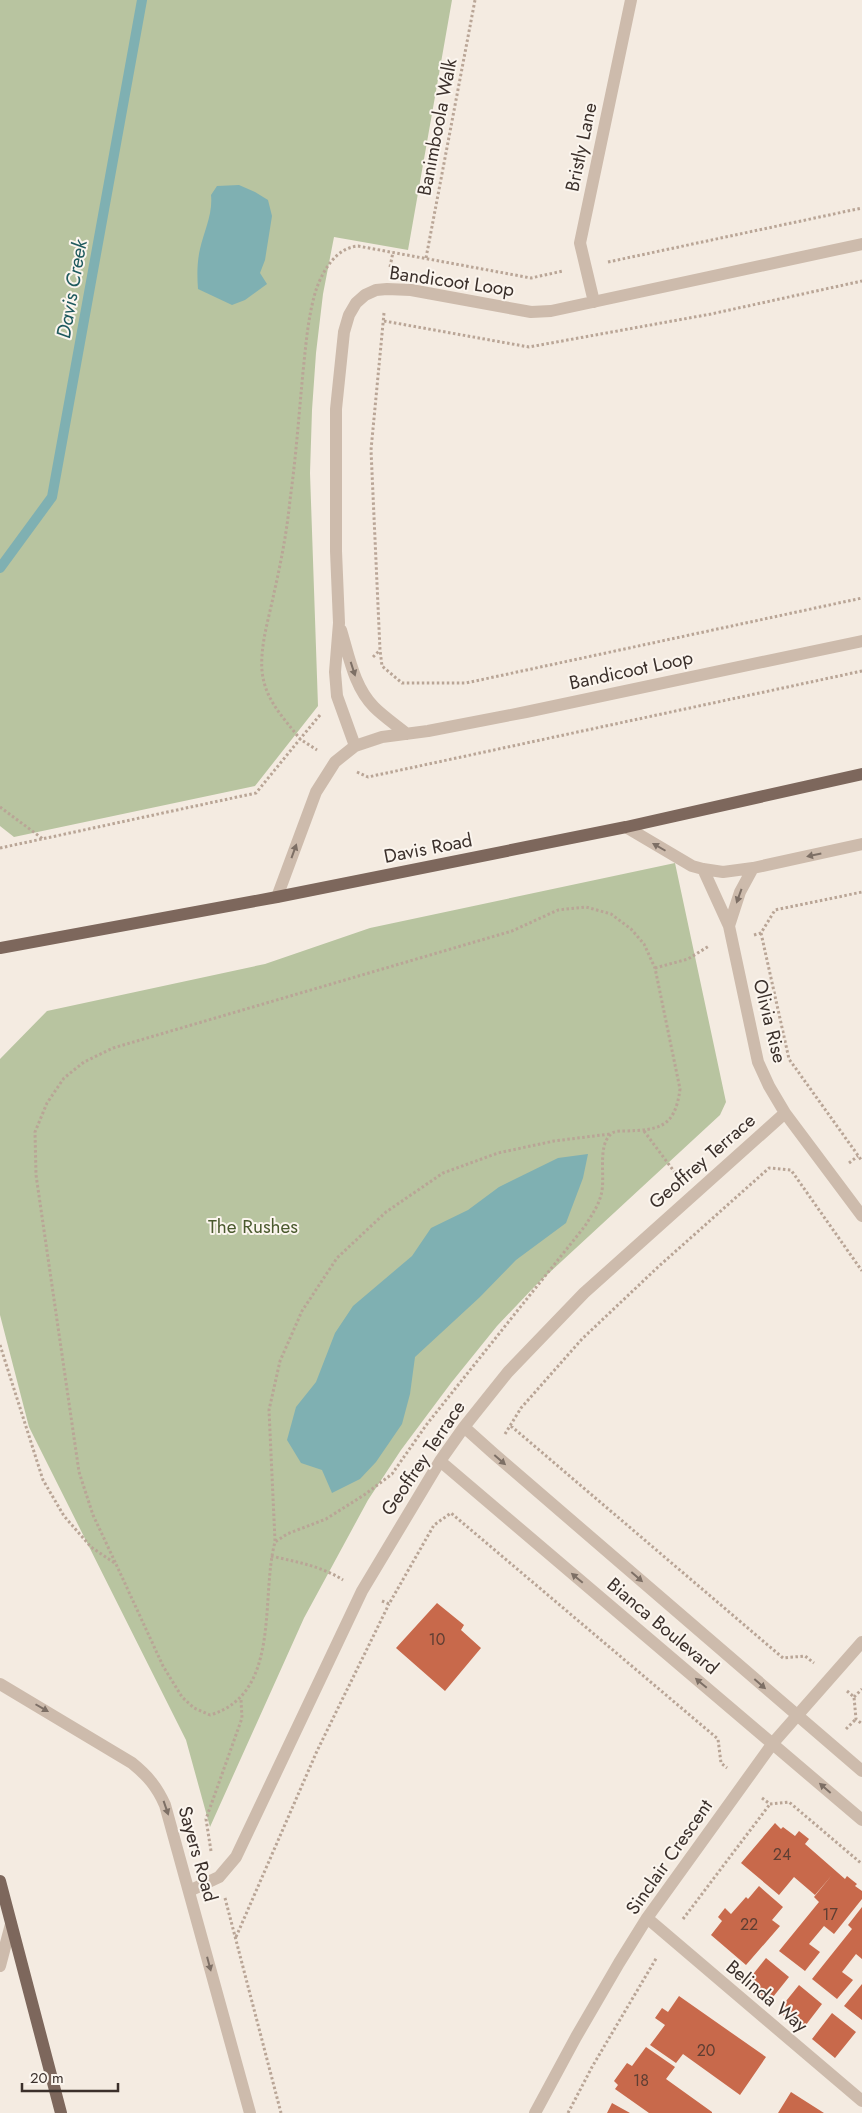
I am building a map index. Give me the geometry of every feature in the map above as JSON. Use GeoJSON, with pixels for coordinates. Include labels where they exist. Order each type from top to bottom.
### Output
{"type":"FeatureCollection","features":[{"type":"Feature","properties":{"kind":"main road","name":"Davis Road"},"geometry":{"type":"LineString","coordinates":[[0,948],[277,897],[626,827],[862,774]]}},
{"type":"Feature","properties":{"kind":"main road"},"geometry":{"type":"LineString","coordinates":[[0,1881],[61,2113]]}},
{"type":"Feature","properties":{"kind":"street","name":"Bristly Lane"},"geometry":{"type":"LineString","coordinates":[[594,302],[584,267],[580,243],[631,0]]}},
{"type":"Feature","properties":{"kind":"street","name":"Bandicoot Loop"},"geometry":{"type":"LineString","coordinates":[[355,746],[337,696],[335,672],[339,623],[336,551],[336,409],[344,332],[356,303],[365,295],[376,290],[387,289],[411,290],[531,312],[552,311],[862,244]]}},
{"type":"Feature","properties":{"kind":"street","name":"Bandicoot Loop"},"geometry":{"type":"LineString","coordinates":[[339,623],[354,675],[363,693],[374,706],[407,734]]}},
{"type":"Feature","properties":{"kind":"street","name":"Bandicoot Loop"},"geometry":{"type":"LineString","coordinates":[[277,897],[316,792],[335,762],[355,746],[382,737],[526,712],[862,641]]}},
{"type":"Feature","properties":{"kind":"street"},"geometry":{"type":"LineString","coordinates":[[626,827],[692,866],[703,870],[723,872],[752,868],[862,844]]}},
{"type":"Feature","properties":{"kind":"street","name":"Olivia Rise"},"geometry":{"type":"LineString","coordinates":[[729,926],[740,892],[752,868]]}},
{"type":"Feature","properties":{"kind":"street","name":"Olivia Rise"},"geometry":{"type":"LineString","coordinates":[[703,870],[729,926],[758,1062],[769,1086],[784,1113],[862,1216]]}},
{"type":"Feature","properties":{"kind":"street","name":"Geoffrey Terrace"},"geometry":{"type":"LineString","coordinates":[[189,1891],[219,1877],[229,1867],[245,1842],[362,1591],[440,1461],[464,1427],[508,1372],[577,1300],[691,1194],[784,1113]]}},
{"type":"Feature","properties":{"kind":"street","name":"Bianca Boulevard"},"geometry":{"type":"LineString","coordinates":[[464,1427],[862,1771]]}},
{"type":"Feature","properties":{"kind":"street","name":"Bianca Boulevard"},"geometry":{"type":"LineString","coordinates":[[440,1461],[862,1820]]}},
{"type":"Feature","properties":{"kind":"street","name":"Sinclair Crescent"},"geometry":{"type":"LineString","coordinates":[[535,2113],[576,2037],[647,1918],[773,1743],[862,1642]]}},
{"type":"Feature","properties":{"kind":"street","name":"Sayers Road"},"geometry":{"type":"LineString","coordinates":[[0,1684],[132,1763],[149,1777],[158,1789],[166,1805],[250,2113]]}},
{"type":"Feature","properties":{"kind":"street","name":"Belinda Way"},"geometry":{"type":"LineString","coordinates":[[647,1918],[862,2101]]}},
{"type":"Feature","properties":{"kind":"street"},"geometry":{"type":"LineString","coordinates":[[0,1966],[11,1924]]}},
{"type":"Feature","properties":{"kind":"path","name":"Banimboola Walk"},"geometry":{"type":"LineString","coordinates":[[426,258],[475,0]]}},
{"type":"Feature","properties":{"kind":"path"},"geometry":{"type":"LineString","coordinates":[[862,208],[531,278],[358,246],[350,247],[333,259],[323,274],[312,304],[306,340],[289,509],[281,561],[262,649],[262,672],[270,699],[282,719],[300,739],[335,762],[368,777],[862,671]]}},
{"type":"Feature","properties":{"kind":"path"},"geometry":{"type":"LineString","coordinates":[[387,289],[371,450],[382,666],[402,683],[466,683],[862,598]]}},
{"type":"Feature","properties":{"kind":"path"},"geometry":{"type":"LineString","coordinates":[[0,848],[256,793],[300,739]]}},
{"type":"Feature","properties":{"kind":"path"},"geometry":{"type":"LineString","coordinates":[[0,807],[44,840]]}},
{"type":"Feature","properties":{"kind":"path"},"geometry":{"type":"LineString","coordinates":[[655,968],[688,959],[709,946],[732,942],[761,933],[775,910],[862,892]]}},
{"type":"Feature","properties":{"kind":"path"},"geometry":{"type":"LineString","coordinates":[[586,907],[611,914],[631,929],[644,944],[655,968],[680,1089],[678,1104],[672,1118],[663,1126],[644,1131],[617,1131],[610,1134],[554,1141],[498,1153],[443,1173],[386,1212],[337,1258],[302,1311],[280,1361],[269,1410],[275,1542],[271,1556],[268,1612],[256,1673],[241,1699],[224,1711],[210,1716],[194,1708],[182,1697],[163,1666],[93,1515],[79,1472],[36,1175],[35,1132],[47,1104],[64,1078],[84,1062],[113,1048],[512,930],[558,910],[586,907]]}},
{"type":"Feature","properties":{"kind":"path"},"geometry":{"type":"LineString","coordinates":[[761,933],[789,1058],[862,1161]]}},
{"type":"Feature","properties":{"kind":"path"},"geometry":{"type":"LineString","coordinates":[[644,1131],[691,1194]]}},
{"type":"Feature","properties":{"kind":"path"},"geometry":{"type":"LineString","coordinates":[[275,1542],[287,1534],[326,1519],[364,1495],[392,1474],[427,1424],[585,1226],[598,1205],[602,1194],[604,1144],[610,1134]]}},
{"type":"Feature","properties":{"kind":"path"},"geometry":{"type":"LineString","coordinates":[[493,1453],[521,1408],[582,1339],[658,1267],[769,1168],[791,1170],[862,1271]]}},
{"type":"Feature","properties":{"kind":"path"},"geometry":{"type":"LineString","coordinates":[[0,1346],[43,1480],[64,1516],[91,1547],[116,1564]]}},
{"type":"Feature","properties":{"kind":"path"},"geometry":{"type":"LineString","coordinates":[[511,1426],[783,1658],[805,1656],[854,1697],[856,1719],[862,1724]]}},
{"type":"Feature","properties":{"kind":"path"},"geometry":{"type":"LineString","coordinates":[[236,1937],[317,1751],[389,1604],[434,1525],[451,1513],[469,1487]]}},
{"type":"Feature","properties":{"kind":"path"},"geometry":{"type":"LineString","coordinates":[[451,1513],[718,1739],[721,1763],[744,1783],[770,1804],[789,1802],[862,1864]]}},
{"type":"Feature","properties":{"kind":"path"},"geometry":{"type":"LineString","coordinates":[[271,1556],[304,1563],[328,1571],[389,1604]]}},
{"type":"Feature","properties":{"kind":"path"},"geometry":{"type":"LineString","coordinates":[[854,1697],[862,1689]]}},
{"type":"Feature","properties":{"kind":"path"},"geometry":{"type":"LineString","coordinates":[[241,1699],[242,1718],[206,1819],[208,1840],[236,1937],[281,2113]]}},
{"type":"Feature","properties":{"kind":"green space"},"geometry":{"type":"Polygon","coordinates":[[[0,0],[452,0],[408,250],[334,237],[323,294],[316,353],[310,473],[318,706],[255,786],[14,837],[0,826],[0,0]]]}},
{"type":"Feature","properties":{"kind":"green space","name":"The Rushes"},"geometry":{"type":"Polygon","coordinates":[[[675,863],[726,1102],[720,1115],[536,1285],[497,1326],[401,1450],[368,1500],[304,1618],[210,1827],[186,1740],[29,1427],[0,1315],[0,1059],[47,1011],[265,964],[370,928],[675,863]]]}},
{"type":"Feature","properties":{"kind":"water"},"geometry":{"type":"Polygon","coordinates":[[[239,185],[268,200],[272,216],[265,260],[260,273],[267,284],[245,300],[232,305],[198,289],[197,274],[200,249],[209,216],[211,195],[217,186],[239,185]]]}},
{"type":"Feature","properties":{"kind":"water"},"geometry":{"type":"Polygon","coordinates":[[[588,1154],[583,1178],[566,1223],[516,1260],[480,1297],[415,1357],[410,1394],[402,1424],[376,1462],[360,1479],[332,1493],[322,1470],[301,1463],[287,1440],[296,1407],[316,1382],[335,1333],[353,1306],[412,1256],[431,1228],[468,1210],[499,1187],[558,1158],[588,1154]]]}},
{"type":"Feature","properties":{"kind":"building"},"geometry":{"type":"Polygon","coordinates":[[[437,1603],[464,1625],[461,1630],[481,1648],[445,1691],[396,1648],[437,1603]]]}},
{"type":"Feature","properties":{"kind":"building"},"geometry":{"type":"Polygon","coordinates":[[[775,1823],[781,1829],[783,1827],[795,1836],[799,1831],[809,1839],[805,1844],[845,1879],[847,1876],[857,1884],[855,1886],[862,1891],[862,1899],[834,1934],[824,1926],[809,1944],[820,1952],[805,1971],[779,1951],[819,1902],[814,1897],[832,1875],[815,1895],[794,1877],[779,1895],[741,1863],[775,1823]]]}},
{"type":"Feature","properties":{"kind":"building"},"geometry":{"type":"Polygon","coordinates":[[[759,1886],[783,1907],[772,1920],[780,1926],[746,1965],[711,1935],[722,1921],[718,1917],[725,1908],[731,1914],[759,1886]]]}},
{"type":"Feature","properties":{"kind":"building"},"geometry":{"type":"Polygon","coordinates":[[[862,1907],[862,1959],[856,1954],[842,1972],[853,1980],[837,1999],[812,1979],[852,1929],[848,1925],[862,1907]]]}},
{"type":"Feature","properties":{"kind":"building"},"geometry":{"type":"Polygon","coordinates":[[[766,1958],[789,1977],[769,2002],[746,1983],[766,1958]]]}},
{"type":"Feature","properties":{"kind":"building"},"geometry":{"type":"Polygon","coordinates":[[[862,1984],[862,2020],[844,2006],[862,1984]]]}},
{"type":"Feature","properties":{"kind":"building"},"geometry":{"type":"Polygon","coordinates":[[[799,1985],[822,2004],[802,2030],[778,2011],[799,1985]]]}},
{"type":"Feature","properties":{"kind":"building"},"geometry":{"type":"Polygon","coordinates":[[[679,1996],[766,2057],[740,2095],[683,2054],[676,2063],[650,2045],[665,2025],[655,2018],[662,2008],[668,2012],[679,1996]]]}},
{"type":"Feature","properties":{"kind":"building"},"geometry":{"type":"Polygon","coordinates":[[[832,2013],[856,2032],[835,2058],[812,2039],[832,2013]]]}},
{"type":"Feature","properties":{"kind":"building"},"geometry":{"type":"Polygon","coordinates":[[[646,2047],[675,2067],[666,2079],[712,2113],[649,2113],[615,2089],[618,2085],[614,2081],[627,2063],[632,2066],[646,2047]]]}},
{"type":"Feature","properties":{"kind":"building"},"geometry":{"type":"Polygon","coordinates":[[[791,2092],[824,2113],[778,2113],[791,2092]]]}},
{"type":"Feature","properties":{"kind":"building"},"geometry":{"type":"Polygon","coordinates":[[[612,2103],[630,2113],[607,2113],[612,2103]]]}},
{"type":"Feature","properties":{"kind":"waterway","name":"Davis Creek"},"geometry":{"type":"LineString","coordinates":[[0,568],[52,497],[142,0]]}}]}
